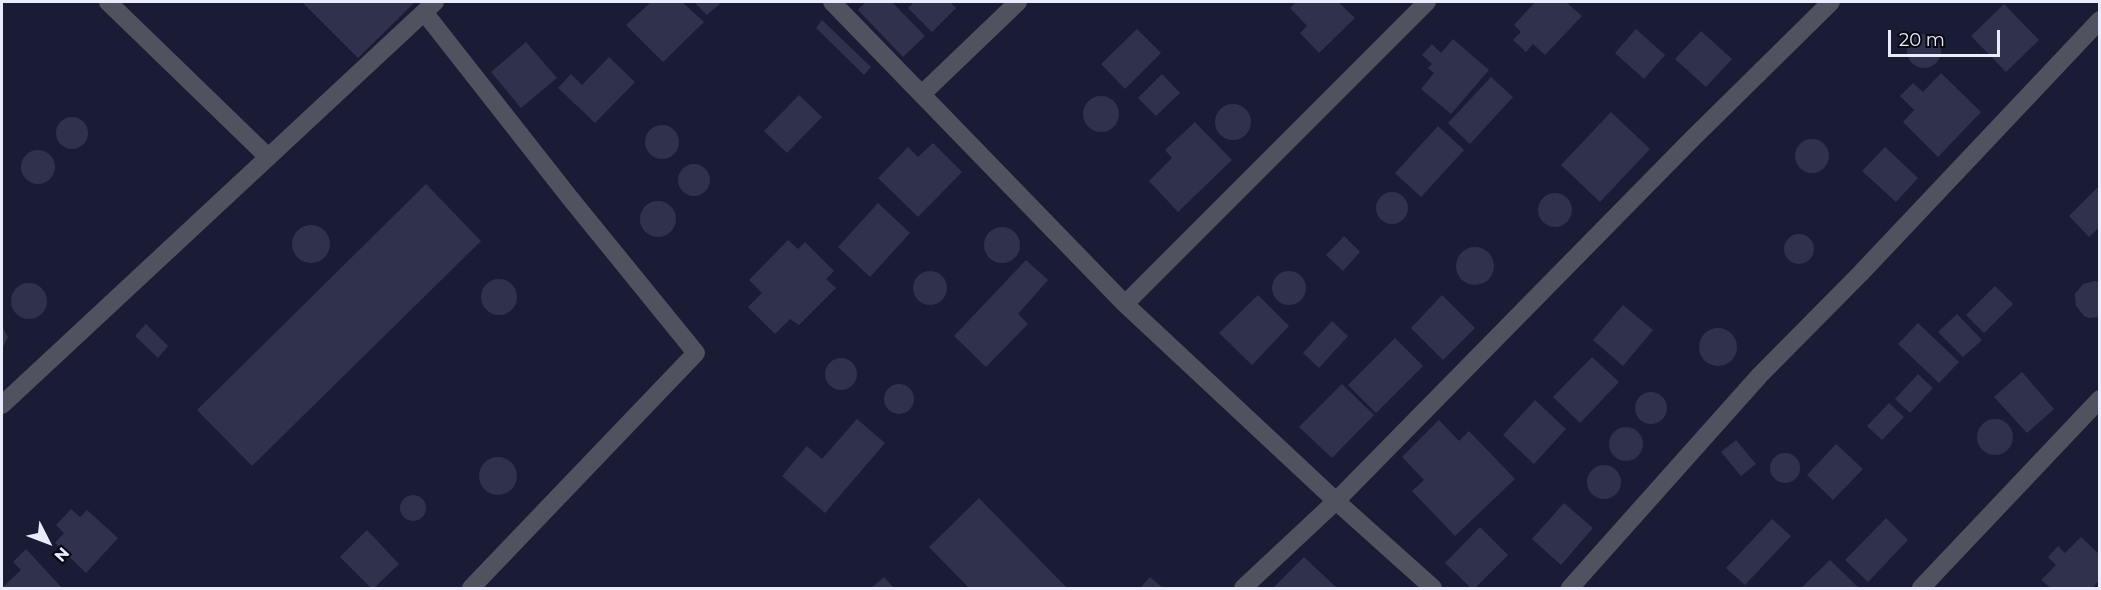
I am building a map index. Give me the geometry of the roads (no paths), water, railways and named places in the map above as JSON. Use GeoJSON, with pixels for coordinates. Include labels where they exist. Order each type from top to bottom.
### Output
{"type":"FeatureCollection","features":[{"type":"Feature","properties":{"kind":"street"},"geometry":{"type":"LineString","coordinates":[[108,2],[268,157]]}},
{"type":"Feature","properties":{"kind":"street"},"geometry":{"type":"LineString","coordinates":[[832,2],[1125,304],[1433,588]]}},
{"type":"Feature","properties":{"kind":"street"},"geometry":{"type":"LineString","coordinates":[[922,94],[1018,2]]}},
{"type":"Feature","properties":{"kind":"street"},"geometry":{"type":"LineString","coordinates":[[1125,304],[1427,2]]}},
{"type":"Feature","properties":{"kind":"street"},"geometry":{"type":"LineString","coordinates":[[1243,588],[1336,501],[1692,138],[1831,2]]}},
{"type":"Feature","properties":{"kind":"street"},"geometry":{"type":"LineString","coordinates":[[2,405],[430,7],[570,198],[696,353],[471,588]]}},
{"type":"Feature","properties":{"kind":"street"},"geometry":{"type":"LineString","coordinates":[[1570,588],[1760,375],[1860,274],[2100,20]]}},
{"type":"Feature","properties":{"kind":"street"},"geometry":{"type":"LineString","coordinates":[[1921,588],[2100,399]]}}]}
